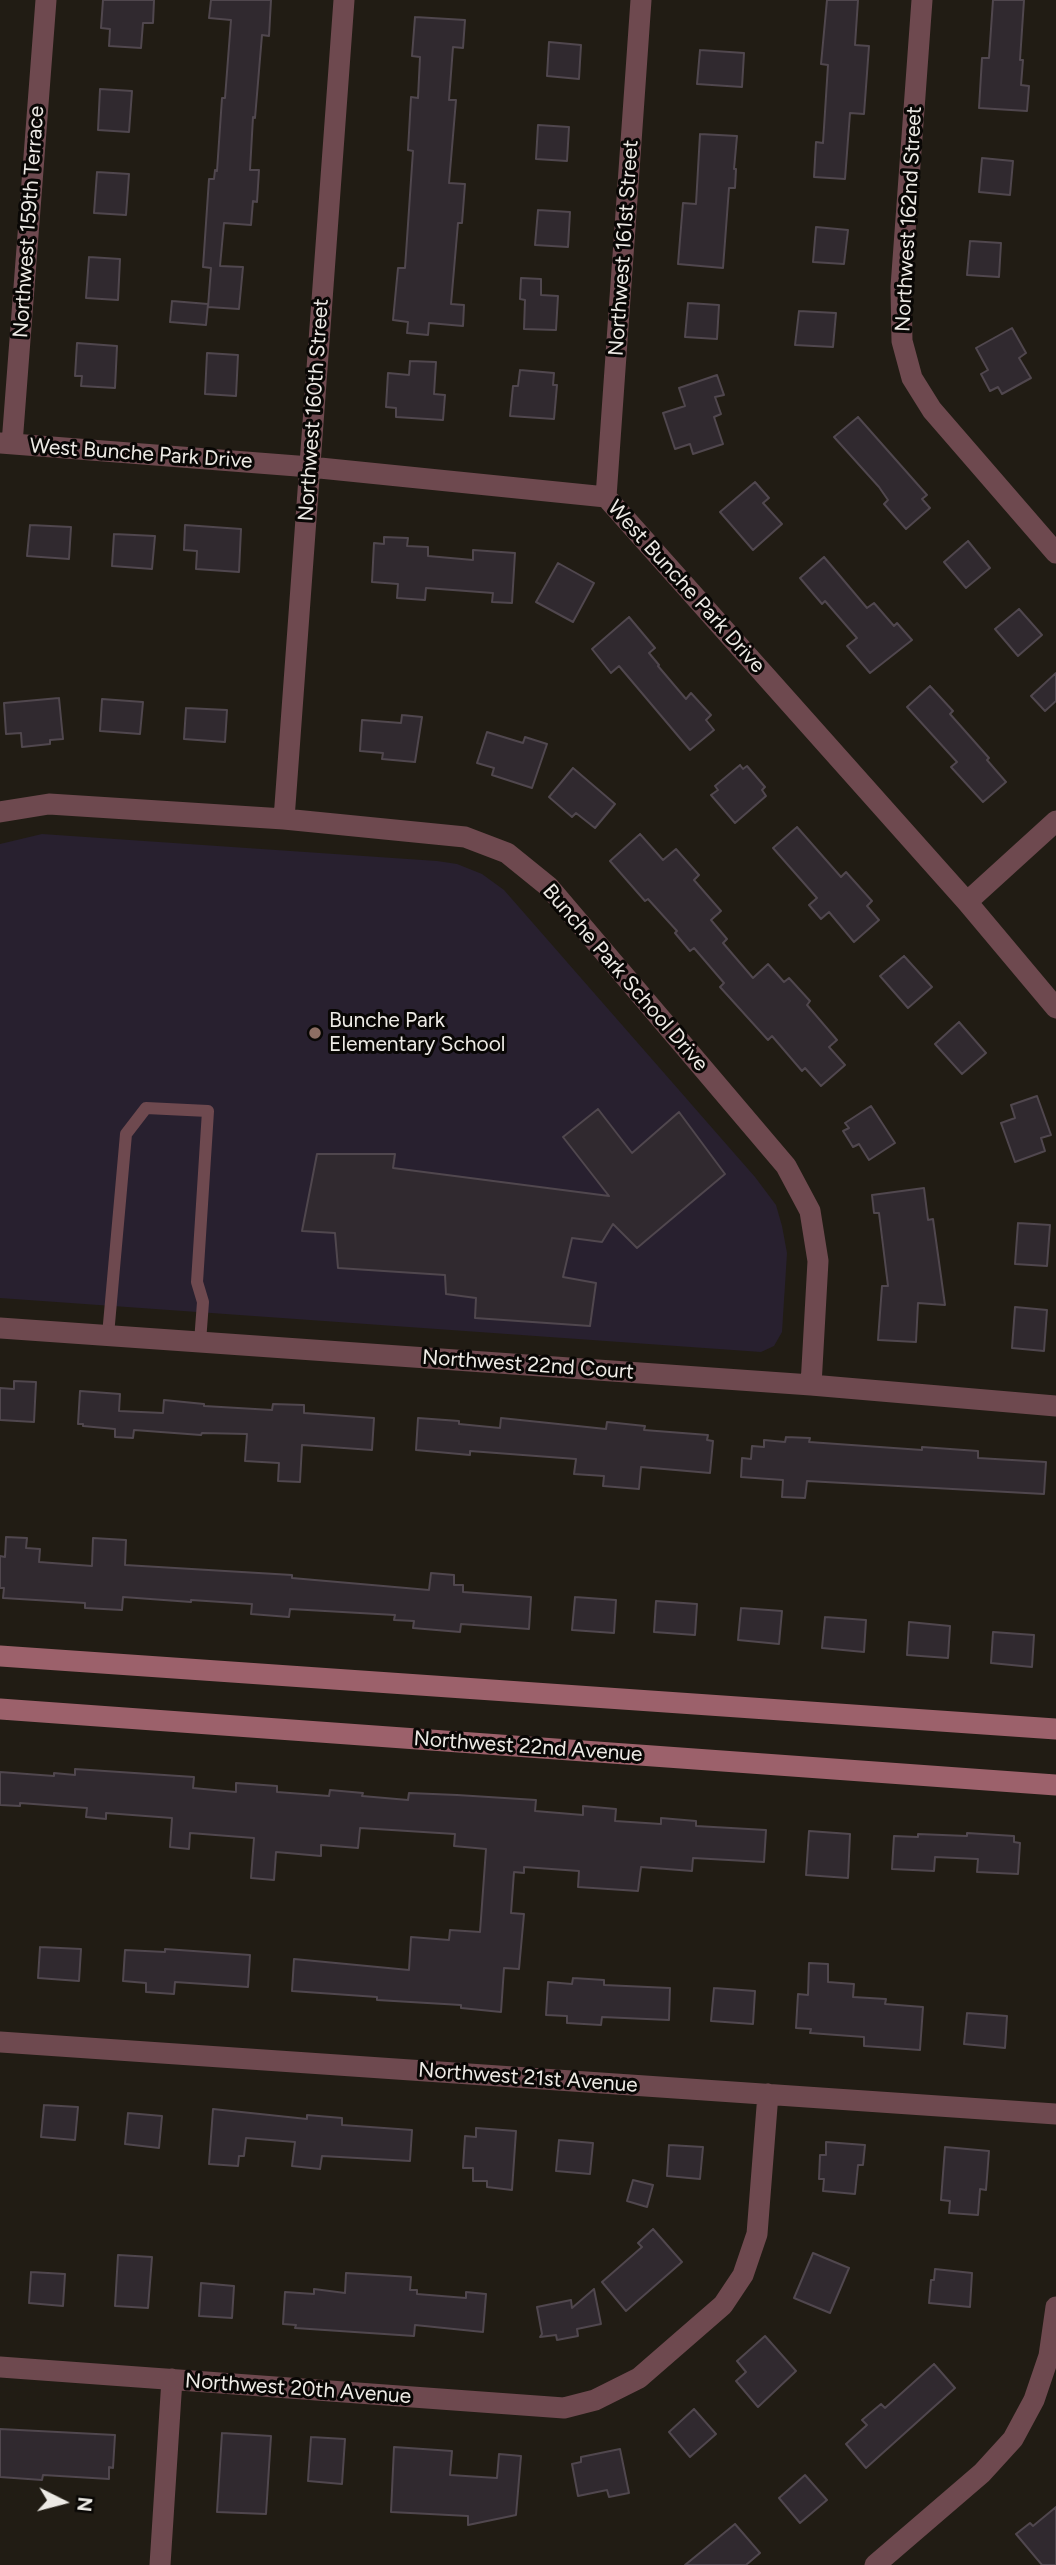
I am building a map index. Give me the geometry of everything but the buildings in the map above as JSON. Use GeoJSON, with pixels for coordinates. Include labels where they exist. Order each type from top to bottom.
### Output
{"type":"FeatureCollection","features":[{"type":"Feature","properties":{"kind":"main road"},"geometry":{"type":"LineString","coordinates":[[0,1656],[1056,1729]]}},
{"type":"Feature","properties":{"kind":"main road","name":"Northwest 22nd Avenue"},"geometry":{"type":"LineString","coordinates":[[0,1709],[1056,1785]]}},
{"type":"Feature","properties":{"kind":"street","name":"Northwest 159th Terrace"},"geometry":{"type":"LineString","coordinates":[[6,444],[46,0]]}},
{"type":"Feature","properties":{"kind":"street","name":"Northwest 160th Street"},"geometry":{"type":"LineString","coordinates":[[284,819],[344,0]]}},
{"type":"Feature","properties":{"kind":"street","name":"Northwest 161st Street"},"geometry":{"type":"LineString","coordinates":[[606,497],[641,0]]}},
{"type":"Feature","properties":{"kind":"street","name":"Northwest 162nd Street"},"geometry":{"type":"LineString","coordinates":[[922,0],[901,287],[902,341],[912,378],[932,410],[1056,553]]}},
{"type":"Feature","properties":{"kind":"street","name":"West Bunche Park Drive"},"geometry":{"type":"LineString","coordinates":[[6,444],[310,467],[606,497],[967,902],[1056,1008]]}},
{"type":"Feature","properties":{"kind":"street","name":"Bunche Park School Drive"},"geometry":{"type":"LineString","coordinates":[[0,812],[49,804],[284,819],[465,837],[507,853],[549,887],[786,1166],[810,1211],[818,1261],[811,1385]]}},
{"type":"Feature","properties":{"kind":"street"},"geometry":{"type":"LineString","coordinates":[[967,902],[1056,821]]}},
{"type":"Feature","properties":{"kind":"street","name":"Northwest 22nd Court"},"geometry":{"type":"LineString","coordinates":[[0,1328],[811,1385],[1056,1406]]}},
{"type":"Feature","properties":{"kind":"street","name":"Northwest 21st Avenue"},"geometry":{"type":"LineString","coordinates":[[0,2042],[1056,2114]]}},
{"type":"Feature","properties":{"kind":"street","name":"Northwest 20th Avenue"},"geometry":{"type":"LineString","coordinates":[[0,2367],[564,2408],[595,2400],[639,2378],[723,2305],[743,2275],[757,2234],[768,2094]]}},
{"type":"Feature","properties":{"kind":"street"},"geometry":{"type":"LineString","coordinates":[[875,2565],[982,2473],[1013,2439],[1034,2400],[1049,2356],[1056,2307]]}},
{"type":"Feature","properties":{"kind":"street"},"geometry":{"type":"LineString","coordinates":[[160,2565],[172,2379]]}},
{"type":"Feature","properties":{"kind":"lane"},"geometry":{"type":"LineString","coordinates":[[108,1335],[126,1134],[146,1108],[208,1111],[197,1282],[203,1302],[200,1342]]}},
{"type":"Feature","properties":{"kind":"shaded area","name":"Bunche Park Elementary School"},"geometry":{"type":"Polygon","coordinates":[[[42,834],[437,861],[457,864],[482,874],[504,890],[755,1177],[776,1205],[787,1253],[782,1332],[774,1346],[761,1352],[0,1298],[0,844],[42,834]]]}},
{"type":"Feature","properties":{"kind":"place","name":"Bunche Park Elementary School"},"geometry":{"type":"Point","coordinates":[315,1033]}}]}
